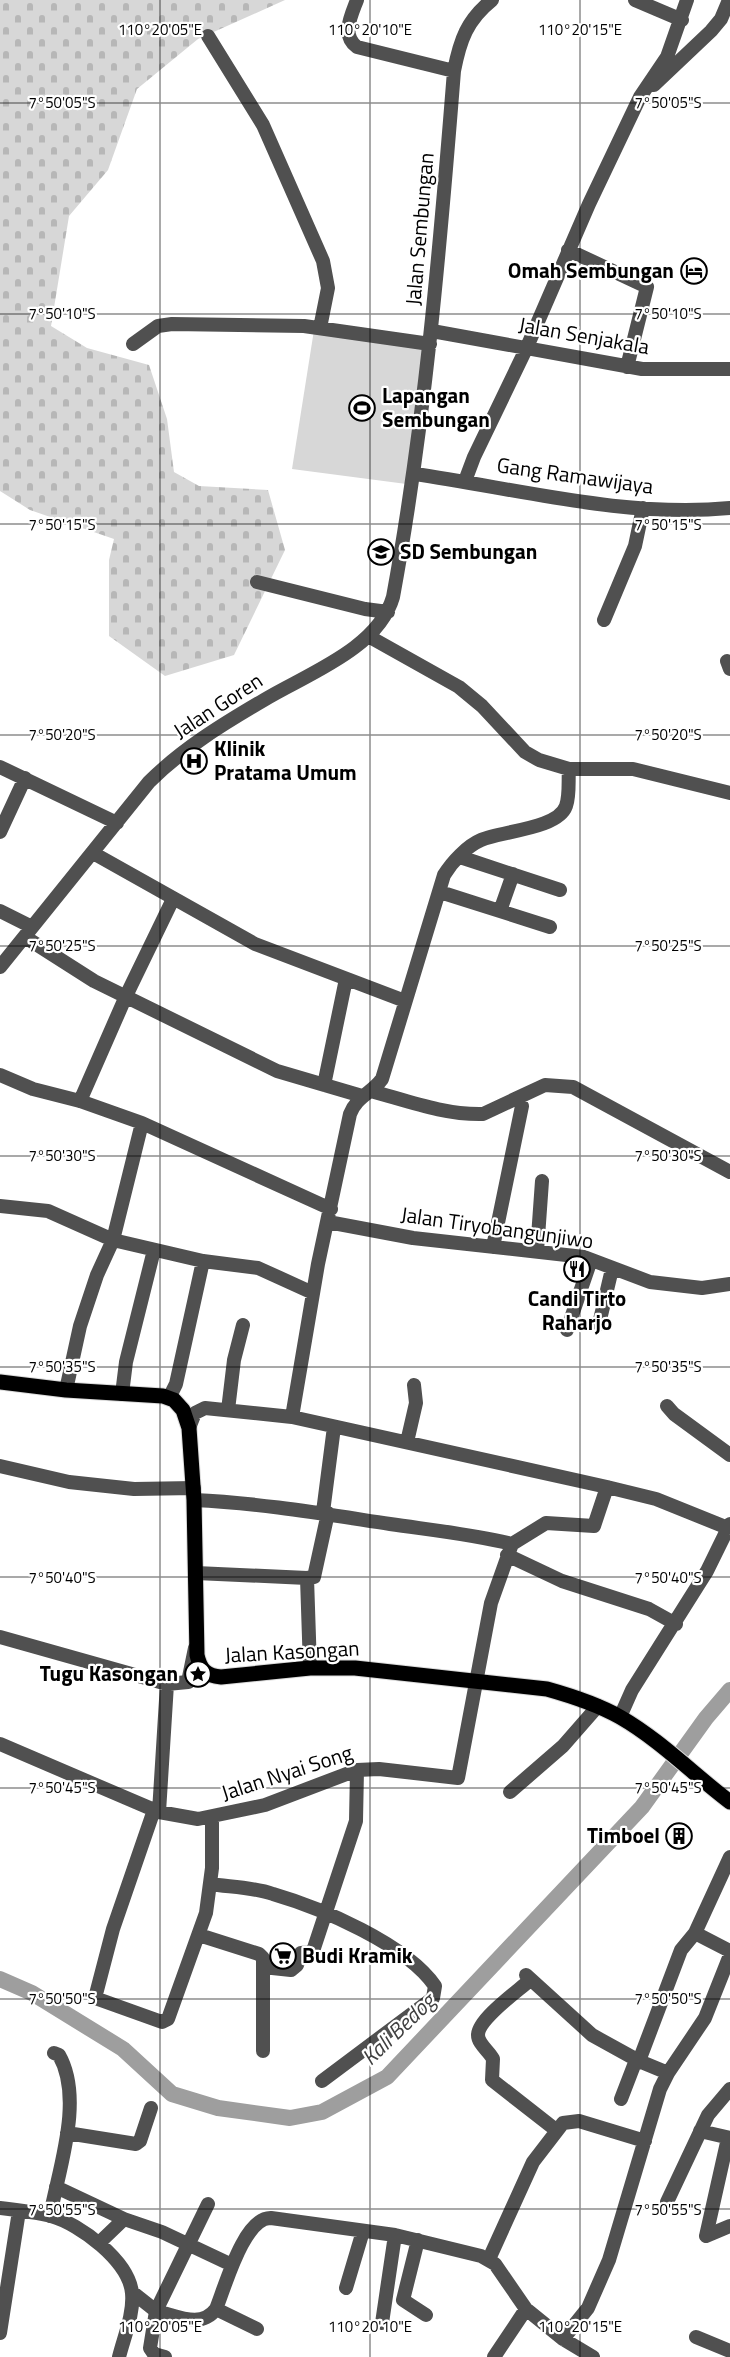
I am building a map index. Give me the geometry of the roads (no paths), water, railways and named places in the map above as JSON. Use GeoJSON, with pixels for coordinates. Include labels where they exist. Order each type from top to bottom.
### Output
{"type":"FeatureCollection","features":[{"type":"Feature","properties":{"kind":"main road"},"geometry":{"type":"LineString","coordinates":[[0,1382],[171,1399]]}},
{"type":"Feature","properties":{"kind":"main road","name":"Jalan Kasongan"},"geometry":{"type":"LineString","coordinates":[[171,1399],[183,1410],[189,1428],[194,1494],[196,1643],[202,1669],[221,1677],[310,1668],[376,1669],[547,1689],[598,1706],[620,1717],[657,1741],[730,1802]]}},
{"type":"Feature","properties":{"kind":"street"},"geometry":{"type":"LineString","coordinates":[[357,0],[347,27],[351,43],[357,47],[454,71]]}},
{"type":"Feature","properties":{"kind":"street","name":"Jalan Sembungan"},"geometry":{"type":"LineString","coordinates":[[415,474],[431,338],[454,71],[461,38],[467,25],[492,0]]}},
{"type":"Feature","properties":{"kind":"street"},"geometry":{"type":"LineString","coordinates":[[635,0],[682,20]]}},
{"type":"Feature","properties":{"kind":"street"},"geometry":{"type":"LineString","coordinates":[[465,481],[474,457],[527,347],[568,250],[640,97],[667,57],[682,20],[687,0]]}},
{"type":"Feature","properties":{"kind":"street"},"geometry":{"type":"LineString","coordinates":[[640,97],[711,31],[721,19],[729,0]]}},
{"type":"Feature","properties":{"kind":"street"},"geometry":{"type":"LineString","coordinates":[[208,36],[263,125],[323,261],[328,288],[320,328]]}},
{"type":"Feature","properties":{"kind":"street"},"geometry":{"type":"LineString","coordinates":[[568,250],[647,287],[627,367]]}},
{"type":"Feature","properties":{"kind":"street","name":"Jalan Senjakala"},"geometry":{"type":"LineString","coordinates":[[133,344],[158,326],[171,324],[320,328],[527,347],[627,367],[678,370],[730,369]]}},
{"type":"Feature","properties":{"kind":"street","name":"Gang Ramawijaya"},"geometry":{"type":"LineString","coordinates":[[415,474],[582,502],[643,508],[730,508]]}},
{"type":"Feature","properties":{"kind":"street","name":"Jalan Goren"},"geometry":{"type":"LineString","coordinates":[[3,961],[93,854],[149,782],[171,761],[264,699],[328,664],[368,636],[388,612],[415,474]]}},
{"type":"Feature","properties":{"kind":"street"},"geometry":{"type":"LineString","coordinates":[[604,620],[634,546],[643,508]]}},
{"type":"Feature","properties":{"kind":"street"},"geometry":{"type":"LineString","coordinates":[[257,582],[365,609],[388,612]]}},
{"type":"Feature","properties":{"kind":"street"},"geometry":{"type":"LineString","coordinates":[[368,636],[459,687],[482,706],[525,752],[539,760],[569,769],[633,769],[730,793]]}},
{"type":"Feature","properties":{"kind":"street"},"geometry":{"type":"LineString","coordinates":[[730,662],[727,661],[730,669]]}},
{"type":"Feature","properties":{"kind":"street"},"geometry":{"type":"LineString","coordinates":[[0,767],[117,823]]}},
{"type":"Feature","properties":{"kind":"street"},"geometry":{"type":"LineString","coordinates":[[292,1417],[313,1293],[350,1114],[354,1103],[382,1079],[405,1001],[451,863],[484,838],[529,828],[561,814],[566,807],[569,769]]}},
{"type":"Feature","properties":{"kind":"street"},"geometry":{"type":"LineString","coordinates":[[0,832],[25,778]]}},
{"type":"Feature","properties":{"kind":"street"},"geometry":{"type":"LineString","coordinates":[[93,854],[255,944],[405,1001]]}},
{"type":"Feature","properties":{"kind":"street"},"geometry":{"type":"LineString","coordinates":[[460,857],[560,890]]}},
{"type":"Feature","properties":{"kind":"street"},"geometry":{"type":"LineString","coordinates":[[500,911],[513,874]]}},
{"type":"Feature","properties":{"kind":"street"},"geometry":{"type":"LineString","coordinates":[[440,892],[550,927]]}},
{"type":"Feature","properties":{"kind":"street"},"geometry":{"type":"LineString","coordinates":[[80,1101],[126,996],[173,899]]}},
{"type":"Feature","properties":{"kind":"street"},"geometry":{"type":"LineString","coordinates":[[0,911],[94,981],[277,1071],[324,1085],[473,1114],[483,1113],[546,1085],[573,1087],[730,1172]]}},
{"type":"Feature","properties":{"kind":"street"},"geometry":{"type":"LineString","coordinates":[[324,1085],[346,979]]}},
{"type":"Feature","properties":{"kind":"street","name":"Jalan Tiryobangunjiwo"},"geometry":{"type":"LineString","coordinates":[[0,1075],[33,1089],[80,1101],[142,1123],[330,1215],[413,1238],[537,1251],[591,1260],[650,1282],[702,1288],[730,1284]]}},
{"type":"Feature","properties":{"kind":"street"},"geometry":{"type":"LineString","coordinates":[[493,1247],[522,1106]]}},
{"type":"Feature","properties":{"kind":"street"},"geometry":{"type":"LineString","coordinates":[[66,1390],[80,1326],[96,1275],[113,1240],[142,1123]]}},
{"type":"Feature","properties":{"kind":"street"},"geometry":{"type":"LineString","coordinates":[[537,1251],[542,1181]]}},
{"type":"Feature","properties":{"kind":"street"},"geometry":{"type":"LineString","coordinates":[[0,1206],[48,1211],[113,1240],[203,1261],[265,1271],[313,1293]]}},
{"type":"Feature","properties":{"kind":"street"},"geometry":{"type":"LineString","coordinates":[[122,1394],[126,1362],[154,1250]]}},
{"type":"Feature","properties":{"kind":"street"},"geometry":{"type":"LineString","coordinates":[[567,1330],[591,1260]]}},
{"type":"Feature","properties":{"kind":"street"},"geometry":{"type":"LineString","coordinates":[[203,1261],[171,1399],[213,1408],[292,1417],[656,1498],[729,1526],[707,1571],[676,1624],[632,1690],[620,1717]]}},
{"type":"Feature","properties":{"kind":"street"},"geometry":{"type":"LineString","coordinates":[[598,1324],[612,1269]]}},
{"type":"Feature","properties":{"kind":"street"},"geometry":{"type":"LineString","coordinates":[[228,1410],[234,1360],[243,1325]]}},
{"type":"Feature","properties":{"kind":"street"},"geometry":{"type":"LineString","coordinates":[[407,1442],[416,1403],[414,1385]]}},
{"type":"Feature","properties":{"kind":"street"},"geometry":{"type":"LineString","coordinates":[[667,1406],[674,1414],[730,1455]]}},
{"type":"Feature","properties":{"kind":"street"},"geometry":{"type":"LineString","coordinates":[[189,1428],[192,1417],[199,1410],[213,1408]]}},
{"type":"Feature","properties":{"kind":"street"},"geometry":{"type":"LineString","coordinates":[[196,1573],[314,1577],[325,1512],[334,1427]]}},
{"type":"Feature","properties":{"kind":"street"},"geometry":{"type":"LineString","coordinates":[[0,1466],[91,1485],[194,1494],[469,1534],[509,1550],[562,1581],[649,1609],[676,1624]]}},
{"type":"Feature","properties":{"kind":"street"},"geometry":{"type":"LineString","coordinates":[[477,1682],[491,1604],[509,1550],[546,1523],[594,1526],[607,1487]]}},
{"type":"Feature","properties":{"kind":"street"},"geometry":{"type":"LineString","coordinates":[[307,1578],[310,1668]]}},
{"type":"Feature","properties":{"kind":"street"},"geometry":{"type":"LineString","coordinates":[[0,1638],[167,1684],[184,1684],[221,1677]]}},
{"type":"Feature","properties":{"kind":"street"},"geometry":{"type":"LineString","coordinates":[[184,1684],[192,1673],[196,1643]]}},
{"type":"Feature","properties":{"kind":"street","name":"Jalan Nyai Song"},"geometry":{"type":"LineString","coordinates":[[0,1744],[157,1811],[189,1818],[212,1817],[265,1805],[357,1770],[379,1769],[458,1778],[477,1682]]}},
{"type":"Feature","properties":{"kind":"street"},"geometry":{"type":"LineString","coordinates":[[167,1684],[157,1811],[113,1929],[95,1998],[162,2022],[167,2020],[199,1935],[210,1884],[212,1817]]}},
{"type":"Feature","properties":{"kind":"street"},"geometry":{"type":"LineString","coordinates":[[510,1792],[563,1746],[598,1706]]}},
{"type":"Feature","properties":{"kind":"street"},"geometry":{"type":"LineString","coordinates":[[263,1967],[289,1970],[296,1967],[301,1953],[311,1952],[314,1948],[356,1821],[357,1770]]}},
{"type":"Feature","properties":{"kind":"street"},"geometry":{"type":"LineString","coordinates":[[621,2100],[681,1950],[695,1934],[730,1857]]}},
{"type":"Feature","properties":{"kind":"street"},"geometry":{"type":"LineString","coordinates":[[210,1884],[272,1893],[326,1912],[407,1958],[431,1981],[435,1993],[434,1998],[322,2081]]}},
{"type":"Feature","properties":{"kind":"street"},"geometry":{"type":"LineString","coordinates":[[563,2339],[582,2317],[596,2293],[668,2073],[705,2018],[730,1953],[695,1934]]}},
{"type":"Feature","properties":{"kind":"street"},"geometry":{"type":"LineString","coordinates":[[199,1935],[259,1954],[263,1958],[263,2051]]}},
{"type":"Feature","properties":{"kind":"street"},"geometry":{"type":"LineString","coordinates":[[556,2130],[492,2080],[493,2059],[479,2042],[478,2034],[483,2021],[528,1977],[592,2035],[637,2060],[668,2073]]}},
{"type":"Feature","properties":{"kind":"street"},"geometry":{"type":"LineString","coordinates":[[50,2216],[71,2108],[70,2091],[63,2061],[54,2053]]}},
{"type":"Feature","properties":{"kind":"street"},"geometry":{"type":"LineString","coordinates":[[667,2202],[700,2131],[717,2101],[730,2089]]}},
{"type":"Feature","properties":{"kind":"street"},"geometry":{"type":"LineString","coordinates":[[67,2133],[136,2144],[140,2141],[151,2108]]}},
{"type":"Feature","properties":{"kind":"street"},"geometry":{"type":"LineString","coordinates":[[489,2259],[533,2162],[556,2130],[568,2121],[579,2121],[645,2141]]}},
{"type":"Feature","properties":{"kind":"street"},"geometry":{"type":"LineString","coordinates":[[700,2131],[729,2138],[706,2235],[730,2226]]}},
{"type":"Feature","properties":{"kind":"street"},"geometry":{"type":"LineString","coordinates":[[56,2187],[232,2265]]}},
{"type":"Feature","properties":{"kind":"street"},"geometry":{"type":"LineString","coordinates":[[165,2357],[152,2352],[150,2348],[156,2311],[186,2244],[208,2204]]}},
{"type":"Feature","properties":{"kind":"street"},"geometry":{"type":"LineString","coordinates":[[0,2208],[50,2216],[99,2243],[117,2262],[132,2292],[156,2311],[200,2321],[207,2320],[216,2309],[232,2265],[253,2226],[265,2218],[418,2240],[489,2259],[526,2309],[563,2339],[576,2353],[593,2357]]}},
{"type":"Feature","properties":{"kind":"street"},"geometry":{"type":"LineString","coordinates":[[0,2333],[19,2211]]}},
{"type":"Feature","properties":{"kind":"street"},"geometry":{"type":"LineString","coordinates":[[99,2243],[124,2219]]}},
{"type":"Feature","properties":{"kind":"street"},"geometry":{"type":"LineString","coordinates":[[346,2288],[363,2231]]}},
{"type":"Feature","properties":{"kind":"street"},"geometry":{"type":"LineString","coordinates":[[382,2323],[395,2235]]}},
{"type":"Feature","properties":{"kind":"street"},"geometry":{"type":"LineString","coordinates":[[418,2240],[403,2300],[426,2315]]}},
{"type":"Feature","properties":{"kind":"street"},"geometry":{"type":"LineString","coordinates":[[119,2357],[131,2308],[132,2292]]}},
{"type":"Feature","properties":{"kind":"street"},"geometry":{"type":"LineString","coordinates":[[216,2309],[257,2329]]}},
{"type":"Feature","properties":{"kind":"street"},"geometry":{"type":"LineString","coordinates":[[494,2357],[526,2309]]}},
{"type":"Feature","properties":{"kind":"street"},"geometry":{"type":"LineString","coordinates":[[696,2337],[730,2351]]}},
{"type":"Feature","properties":{"kind":"waterway","name":"Kali Bedog"},"geometry":{"type":"LineString","coordinates":[[0,1979],[32,1993],[123,2049],[172,2094],[218,2108],[290,2118],[322,2112],[387,2077],[642,1807],[706,1718],[730,1690]]}},
{"type":"Feature","properties":{"kind":"place","name":"Omah Sembungan"},"geometry":{"type":"Point","coordinates":[694,271]}},
{"type":"Feature","properties":{"kind":"place","name":"Lapangan Sembungan"},"geometry":{"type":"Point","coordinates":[362,408]}},
{"type":"Feature","properties":{"kind":"place","name":"SD Sembungan"},"geometry":{"type":"Point","coordinates":[381,552]}},
{"type":"Feature","properties":{"kind":"place","name":"Klinik Pratama Umum"},"geometry":{"type":"Point","coordinates":[194,761]}},
{"type":"Feature","properties":{"kind":"place","name":"Candi Tirto Raharjo"},"geometry":{"type":"Point","coordinates":[577,1269]}},
{"type":"Feature","properties":{"kind":"place","name":"Tugu Kasongan"},"geometry":{"type":"Point","coordinates":[198,1674]}},
{"type":"Feature","properties":{"kind":"place","name":"Timboel"},"geometry":{"type":"Point","coordinates":[679,1836]}},
{"type":"Feature","properties":{"kind":"place","name":"Budi Kramik"},"geometry":{"type":"Point","coordinates":[283,1956]}}]}
